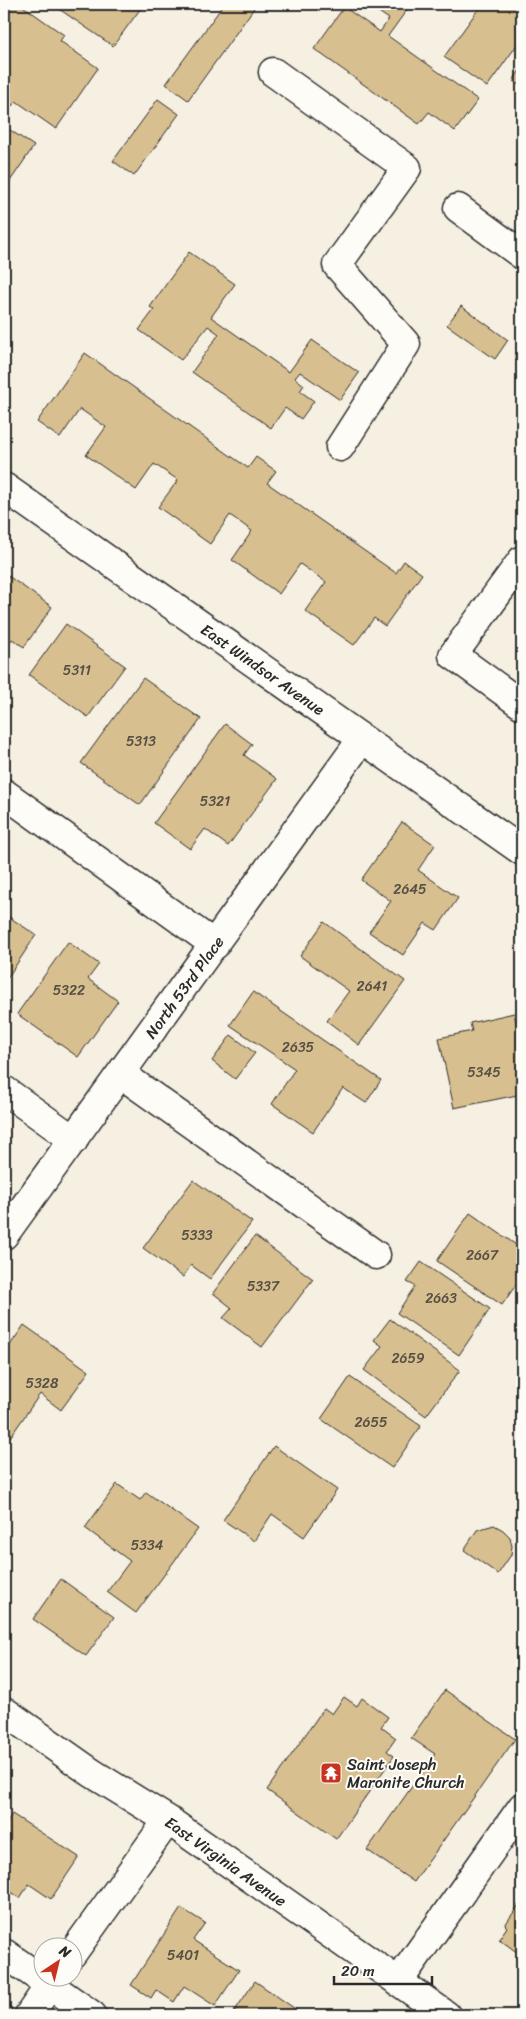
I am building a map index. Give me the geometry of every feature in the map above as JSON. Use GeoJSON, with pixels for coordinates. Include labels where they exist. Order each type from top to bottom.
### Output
{"type":"FeatureCollection","features":[{"type":"Feature","properties":{"kind":"street"},"geometry":{"type":"LineString","coordinates":[[273,72],[407,168],[337,265],[406,344],[340,448]]}},
{"type":"Feature","properties":{"kind":"street"},"geometry":{"type":"LineString","coordinates":[[458,208],[522,255]]}},
{"type":"Feature","properties":{"kind":"street","name":"East Windsor Avenue"},"geometry":{"type":"LineString","coordinates":[[4,487],[522,851]]}},
{"type":"Feature","properties":{"kind":"street"},"geometry":{"type":"LineString","coordinates":[[522,560],[453,655],[522,705]]}},
{"type":"Feature","properties":{"kind":"street","name":"North 53rd Place"},"geometry":{"type":"LineString","coordinates":[[4,1235],[362,739]]}},
{"type":"Feature","properties":{"kind":"street"},"geometry":{"type":"LineString","coordinates":[[4,793],[215,945]]}},
{"type":"Feature","properties":{"kind":"street"},"geometry":{"type":"LineString","coordinates":[[121,1074],[376,1255]]}},
{"type":"Feature","properties":{"kind":"street"},"geometry":{"type":"LineString","coordinates":[[4,1090],[74,1140]]}},
{"type":"Feature","properties":{"kind":"street","name":"East Virginia Avenue"},"geometry":{"type":"LineString","coordinates":[[4,1711],[92,1773],[168,1820],[446,2015]]}},
{"type":"Feature","properties":{"kind":"street"},"geometry":{"type":"LineString","coordinates":[[398,1982],[522,1807]]}},
{"type":"Feature","properties":{"kind":"street"},"geometry":{"type":"LineString","coordinates":[[82,1940],[168,1820]]}},
{"type":"Feature","properties":{"kind":"street"},"geometry":{"type":"LineString","coordinates":[[4,1953],[32,1969]]}},
{"type":"Feature","properties":{"kind":"street"},"geometry":{"type":"LineString","coordinates":[[29,2015],[49,1986]]}},
{"type":"Feature","properties":{"kind":"street"},"geometry":{"type":"LineString","coordinates":[[59,1986],[92,2015]]}},
{"type":"Feature","properties":{"kind":"building"},"geometry":{"type":"Polygon","coordinates":[[[4,4],[20,4],[64,35],[60,41],[98,68],[56,129],[16,101],[12,106],[4,101],[4,4]]]}},
{"type":"Feature","properties":{"kind":"building"},"geometry":{"type":"Polygon","coordinates":[[[63,4],[144,4],[113,46],[59,9],[63,4]]]}},
{"type":"Feature","properties":{"kind":"building"},"geometry":{"type":"Polygon","coordinates":[[[224,4],[257,4],[188,100],[166,84],[224,4]]]}},
{"type":"Feature","properties":{"kind":"building"},"geometry":{"type":"Polygon","coordinates":[[[367,4],[411,4],[388,36],[478,100],[455,131],[429,112],[419,124],[314,49],[344,7],[380,32],[389,19],[367,4]]]}},
{"type":"Feature","properties":{"kind":"building"},"geometry":{"type":"Polygon","coordinates":[[[482,4],[522,4],[522,38],[487,87],[444,57],[482,4]]]}},
{"type":"Feature","properties":{"kind":"building"},"geometry":{"type":"Polygon","coordinates":[[[522,67],[522,87],[513,81],[522,67]]]}},
{"type":"Feature","properties":{"kind":"building"},"geometry":{"type":"Polygon","coordinates":[[[158,99],[179,114],[134,176],[113,161],[158,99]]]}},
{"type":"Feature","properties":{"kind":"building"},"geometry":{"type":"Polygon","coordinates":[[[4,126],[34,146],[4,190],[4,126]]]}},
{"type":"Feature","properties":{"kind":"building"},"geometry":{"type":"Polygon","coordinates":[[[189,252],[235,284],[211,317],[289,372],[312,340],[359,373],[340,400],[300,372],[295,378],[304,385],[300,391],[314,401],[301,419],[285,408],[271,428],[192,372],[219,334],[208,326],[181,360],[139,330],[154,310],[150,307],[189,252]]]}},
{"type":"Feature","properties":{"kind":"building"},"geometry":{"type":"Polygon","coordinates":[[[461,306],[508,340],[495,359],[447,325],[461,306]]]}},
{"type":"Feature","properties":{"kind":"building"},"geometry":{"type":"Polygon","coordinates":[[[85,353],[248,468],[256,457],[276,471],[267,483],[396,573],[404,561],[422,574],[385,626],[374,618],[354,645],[305,611],[326,582],[300,564],[279,594],[232,560],[252,531],[230,515],[210,544],[158,507],[178,480],[154,464],[136,490],[86,455],[106,427],[80,409],[60,438],[37,422],[85,353]]]}},
{"type":"Feature","properties":{"kind":"building"},"geometry":{"type":"Polygon","coordinates":[[[4,573],[52,607],[24,647],[12,639],[4,651],[4,573]]]}},
{"type":"Feature","properties":{"kind":"building"},"geometry":{"type":"Polygon","coordinates":[[[66,624],[125,666],[88,717],[29,675],[66,624]]]}},
{"type":"Feature","properties":{"kind":"building"},"geometry":{"type":"Polygon","coordinates":[[[143,678],[201,719],[140,805],[81,763],[143,678]]]}},
{"type":"Feature","properties":{"kind":"building"},"geometry":{"type":"Polygon","coordinates":[[[225,724],[252,744],[244,755],[277,779],[228,846],[205,829],[190,849],[154,823],[225,724]]]}},
{"type":"Feature","properties":{"kind":"building"},"geometry":{"type":"Polygon","coordinates":[[[402,822],[435,845],[418,870],[458,898],[436,930],[425,923],[403,955],[369,932],[391,901],[361,880],[402,822]]]}},
{"type":"Feature","properties":{"kind":"building"},"geometry":{"type":"Polygon","coordinates":[[[6,915],[36,935],[4,983],[4,918],[6,915]]]}},
{"type":"Feature","properties":{"kind":"building"},"geometry":{"type":"Polygon","coordinates":[[[324,922],[405,981],[359,1045],[327,1021],[349,991],[300,956],[324,922]]]}},
{"type":"Feature","properties":{"kind":"building"},"geometry":{"type":"Polygon","coordinates":[[[68,942],[99,964],[88,979],[118,1001],[78,1057],[17,1014],[68,942]]]}},
{"type":"Feature","properties":{"kind":"building"},"geometry":{"type":"Polygon","coordinates":[[[253,992],[381,1080],[366,1103],[343,1088],[313,1132],[272,1104],[295,1069],[230,1025],[253,992]]]}},
{"type":"Feature","properties":{"kind":"building"},"geometry":{"type":"Polygon","coordinates":[[[514,1013],[522,1049],[522,1094],[454,1108],[439,1038],[472,1031],[470,1023],[514,1013]]]}},
{"type":"Feature","properties":{"kind":"building"},"geometry":{"type":"Polygon","coordinates":[[[231,1035],[255,1053],[235,1079],[212,1061],[231,1035]]]}},
{"type":"Feature","properties":{"kind":"building"},"geometry":{"type":"Polygon","coordinates":[[[193,1180],[252,1222],[210,1279],[191,1265],[183,1277],[143,1248],[193,1180]]]}},
{"type":"Feature","properties":{"kind":"building"},"geometry":{"type":"Polygon","coordinates":[[[470,1213],[522,1249],[522,1276],[502,1305],[437,1261],[470,1213]]]}},
{"type":"Feature","properties":{"kind":"building"},"geometry":{"type":"Polygon","coordinates":[[[255,1236],[313,1279],[262,1347],[223,1318],[232,1308],[213,1293],[255,1236]]]}},
{"type":"Feature","properties":{"kind":"building"},"geometry":{"type":"Polygon","coordinates":[[[421,1262],[490,1309],[459,1355],[397,1313],[415,1286],[407,1282],[421,1262]]]}},
{"type":"Feature","properties":{"kind":"building"},"geometry":{"type":"Polygon","coordinates":[[[390,1319],[460,1370],[426,1416],[364,1370],[382,1346],[374,1340],[390,1319]]]}},
{"type":"Feature","properties":{"kind":"building"},"geometry":{"type":"Polygon","coordinates":[[[24,1325],[89,1371],[61,1410],[40,1394],[4,1446],[4,1354],[24,1325]]]}},
{"type":"Feature","properties":{"kind":"building"},"geometry":{"type":"Polygon","coordinates":[[[350,1377],[421,1426],[392,1468],[321,1419],[350,1377]]]}},
{"type":"Feature","properties":{"kind":"building"},"geometry":{"type":"Polygon","coordinates":[[[274,1446],[337,1490],[304,1537],[272,1514],[254,1541],[223,1520],[274,1446]]]}},
{"type":"Feature","properties":{"kind":"building"},"geometry":{"type":"Polygon","coordinates":[[[117,1484],[140,1500],[146,1492],[198,1529],[136,1613],[107,1592],[130,1561],[85,1528],[117,1484]]]}},
{"type":"Feature","properties":{"kind":"building"},"geometry":{"type":"Polygon","coordinates":[[[494,1525],[510,1537],[512,1546],[511,1555],[498,1574],[464,1550],[477,1530],[494,1525]]]}},
{"type":"Feature","properties":{"kind":"building"},"geometry":{"type":"Polygon","coordinates":[[[61,1579],[114,1617],[86,1656],[33,1619],[61,1579]]]}},
{"type":"Feature","properties":{"kind":"building"},"geometry":{"type":"Polygon","coordinates":[[[445,1690],[515,1739],[414,1882],[367,1850],[435,1754],[411,1738],[445,1690]]]}},
{"type":"Feature","properties":{"kind":"building","name":"Saint Joseph Maronite Church"},"geometry":{"type":"Polygon","coordinates":[[[344,1697],[357,1706],[362,1698],[388,1717],[381,1727],[396,1738],[387,1751],[394,1756],[336,1839],[267,1790],[324,1708],[332,1714],[344,1697]]]}},
{"type":"Feature","properties":{"kind":"building"},"geometry":{"type":"Polygon","coordinates":[[[12,1814],[79,1857],[51,1899],[29,1884],[20,1898],[4,1887],[4,1827],[12,1814]]]}},
{"type":"Feature","properties":{"kind":"building"},"geometry":{"type":"Polygon","coordinates":[[[522,1900],[522,1956],[499,1939],[507,1927],[505,1925],[522,1900]]]}},
{"type":"Feature","properties":{"kind":"building"},"geometry":{"type":"Polygon","coordinates":[[[181,1908],[205,1923],[193,1940],[239,1970],[215,2006],[184,1986],[174,2002],[156,1990],[151,1998],[131,1985],[181,1908]]]}},
{"type":"Feature","properties":{"kind":"building"},"geometry":{"type":"Polygon","coordinates":[[[255,1981],[304,2015],[232,2015],[255,1981]]]}},
{"type":"Feature","properties":{"kind":"place","name":"Saint Joseph Maronite Church"},"geometry":{"type":"Point","coordinates":[331,1773]}}]}
